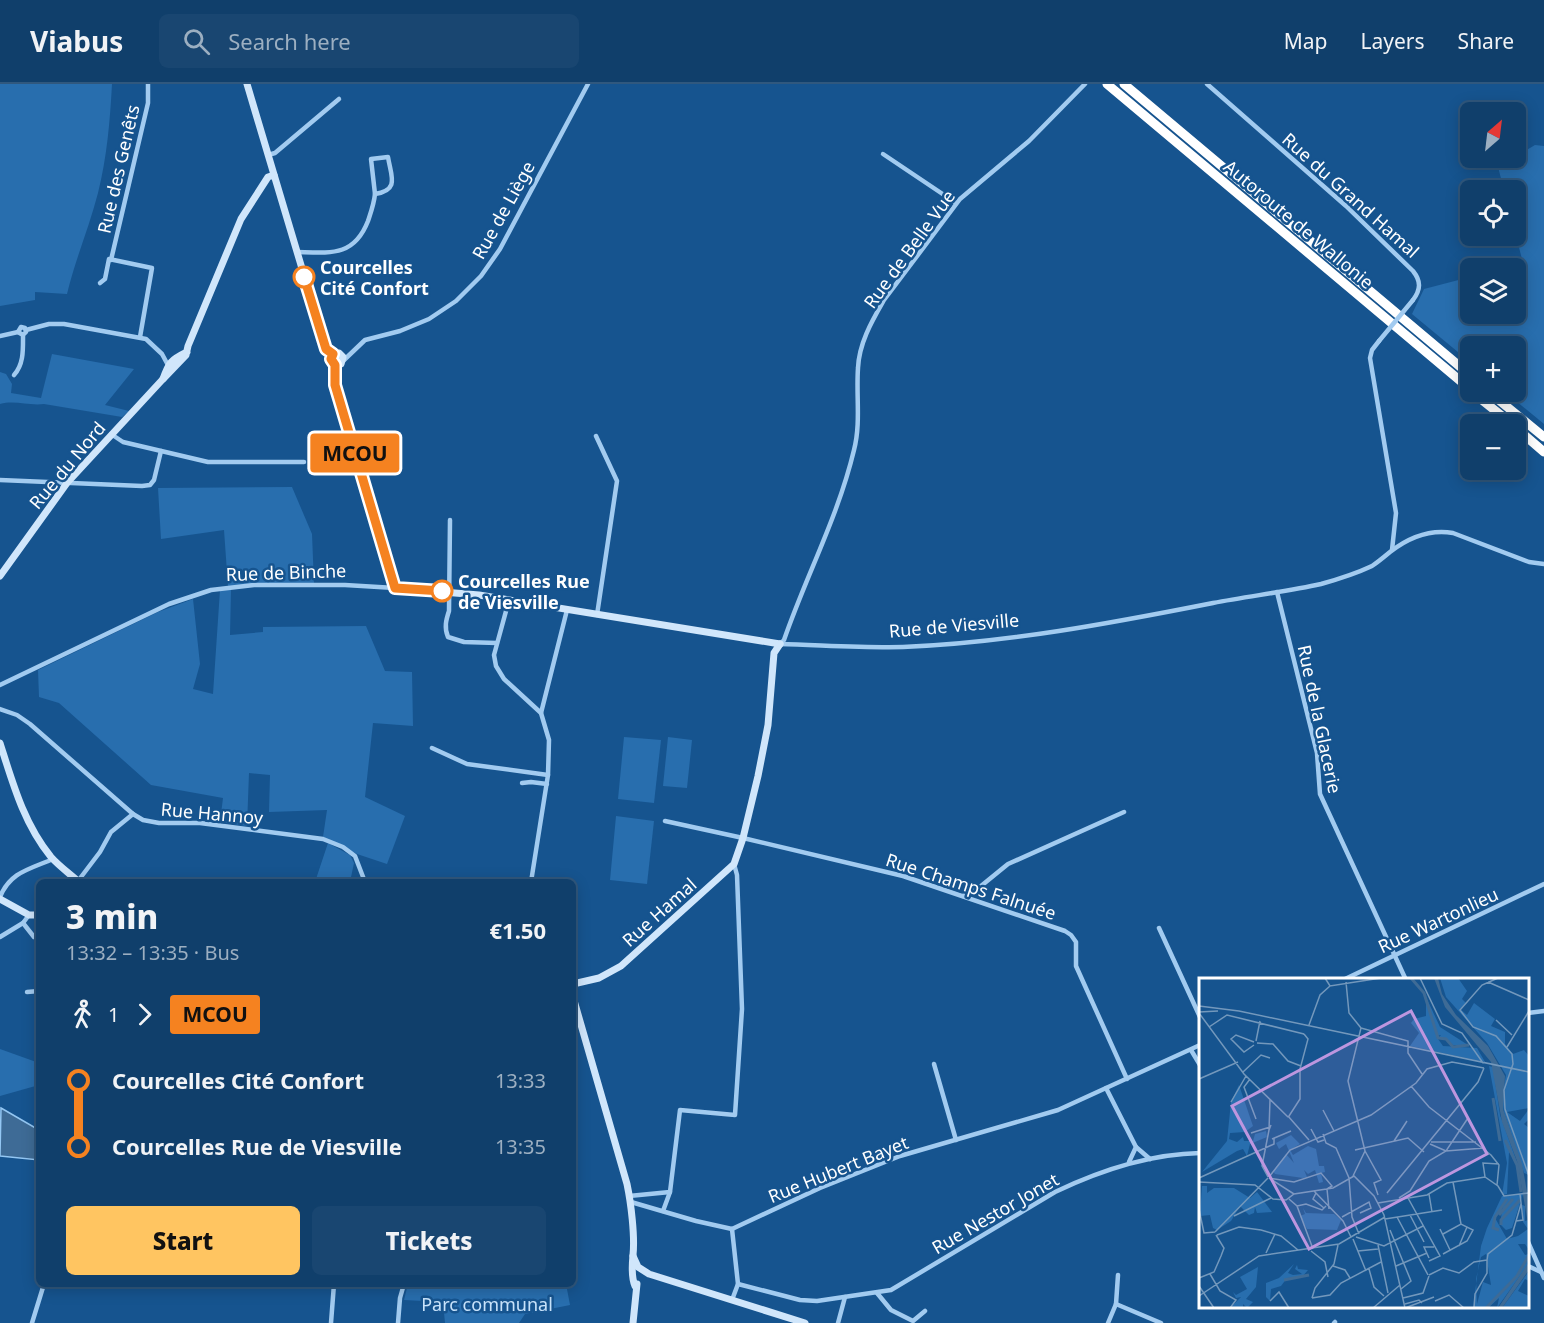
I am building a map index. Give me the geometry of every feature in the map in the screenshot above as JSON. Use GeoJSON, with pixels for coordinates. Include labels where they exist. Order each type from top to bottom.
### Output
{"type":"FeatureCollection","features":[{"type":"Feature","properties":{"kind":"highway","name":"Autoroute de Wallonie"},"geometry":{"type":"LineString","coordinates":[[1107,84],[1460,381]]}},
{"type":"Feature","properties":{"kind":"highway","name":"Autoroute de Wallonie"},"geometry":{"type":"LineString","coordinates":[[1124,84],[1460,367]]}},
{"type":"Feature","properties":{"kind":"highway","name":"Autoroute de Wallonie"},"geometry":{"type":"LineString","coordinates":[[1485,402],[1499,414]]}},
{"type":"Feature","properties":{"kind":"highway"},"geometry":{"type":"LineString","coordinates":[[1501,402],[1544,437]]}},
{"type":"Feature","properties":{"kind":"highway","name":"Autoroute de Wallonie"},"geometry":{"type":"LineString","coordinates":[[1526,437],[1544,452]]}},
{"type":"Feature","properties":{"kind":"street","name":"Rue des Genêts"},"geometry":{"type":"LineString","coordinates":[[100,284],[105,279],[109,260],[111,260],[148,103],[148,84]]}},
{"type":"Feature","properties":{"kind":"street"},"geometry":{"type":"LineString","coordinates":[[247,84],[326,349],[339,356]]}},
{"type":"Feature","properties":{"kind":"street","name":"Rue de Liège"},"geometry":{"type":"LineString","coordinates":[[339,356],[351,352],[365,340],[400,331],[429,319],[456,302],[481,276],[500,249],[588,84]]}},
{"type":"Feature","properties":{"kind":"street","name":"Rue de Belle Vue"},"geometry":{"type":"LineString","coordinates":[[780,644],[784,640],[797,603],[825,542],[854,452],[858,416],[858,366],[866,333],[884,300],[956,203],[1029,141],[1085,84]]}},
{"type":"Feature","properties":{"kind":"street","name":"Rue du Grand Hamal"},"geometry":{"type":"LineString","coordinates":[[1207,84],[1346,206],[1418,278],[1420,285],[1413,300],[1379,340],[1370,358],[1396,513],[1392,550]]}},
{"type":"Feature","properties":{"kind":"street"},"geometry":{"type":"LineString","coordinates":[[268,155],[275,153],[339,99]]}},
{"type":"Feature","properties":{"kind":"street"},"geometry":{"type":"LineString","coordinates":[[883,154],[956,203]]}},
{"type":"Feature","properties":{"kind":"street"},"geometry":{"type":"LineString","coordinates":[[297,252],[329,253],[352,246],[364,230],[375,202],[371,159],[388,157],[391,189],[388,192],[375,194]]}},
{"type":"Feature","properties":{"kind":"street","name":"Rue du Nord"},"geometry":{"type":"LineString","coordinates":[[0,576],[67,483],[187,352],[227,248],[241,219],[268,177],[274,175]]}},
{"type":"Feature","properties":{"kind":"street","name":"Rue des Genêts"},"geometry":{"type":"LineString","coordinates":[[111,260],[152,268],[140,337]]}},
{"type":"Feature","properties":{"kind":"street"},"geometry":{"type":"LineString","coordinates":[[25,332],[49,324],[64,324],[140,337],[146,339],[176,363]]}},
{"type":"Feature","properties":{"kind":"street"},"geometry":{"type":"LineString","coordinates":[[0,336],[18,332],[21,327],[25,328],[23,353],[18,370],[14,375]]}},
{"type":"Feature","properties":{"kind":"street"},"geometry":{"type":"LineString","coordinates":[[162,354],[167,366],[164,379]]}},
{"type":"Feature","properties":{"kind":"street"},"geometry":{"type":"LineString","coordinates":[[335,365],[339,365],[339,356]]}},
{"type":"Feature","properties":{"kind":"street"},"geometry":{"type":"LineString","coordinates":[[339,356],[331,359],[335,365],[335,385],[395,588]]}},
{"type":"Feature","properties":{"kind":"street","name":"Rue du Nord"},"geometry":{"type":"LineString","coordinates":[[167,366],[176,363]]}},
{"type":"Feature","properties":{"kind":"street"},"geometry":{"type":"LineString","coordinates":[[111,434],[123,442],[208,462],[304,462]]}},
{"type":"Feature","properties":{"kind":"street"},"geometry":{"type":"LineString","coordinates":[[596,436],[617,481],[597,615]]}},
{"type":"Feature","properties":{"kind":"street"},"geometry":{"type":"LineString","coordinates":[[0,480],[150,485],[154,480],[161,451]]}},
{"type":"Feature","properties":{"kind":"street"},"geometry":{"type":"LineString","coordinates":[[450,520],[449,611],[446,620],[448,637],[464,642],[497,643]]}},
{"type":"Feature","properties":{"kind":"street","name":"Rue de Viesville"},"geometry":{"type":"LineString","coordinates":[[509,600],[780,644],[840,648],[903,647],[954,643],[1120,621],[1277,592],[1352,575],[1375,564],[1392,550],[1426,533],[1441,530],[1453,532],[1529,562],[1544,564]]}},
{"type":"Feature","properties":{"kind":"street","name":"Rue de Binche"},"geometry":{"type":"LineString","coordinates":[[0,685],[169,604],[211,590],[254,585],[345,585],[449,592],[509,600]]}},
{"type":"Feature","properties":{"kind":"street","name":"Rue de la Glacerie"},"geometry":{"type":"LineString","coordinates":[[1277,592],[1317,753],[1320,794],[1405,978]]}},
{"type":"Feature","properties":{"kind":"street"},"geometry":{"type":"LineString","coordinates":[[509,600],[494,655],[496,666],[504,679],[542,713]]}},
{"type":"Feature","properties":{"kind":"street"},"geometry":{"type":"LineString","coordinates":[[531,879],[548,775],[549,740],[542,713],[567,610]]}},
{"type":"Feature","properties":{"kind":"street","name":"Rue Hamal"},"geometry":{"type":"LineString","coordinates":[[576,983],[599,978],[621,966],[734,864],[759,776],[768,724],[774,653],[780,644]]}},
{"type":"Feature","properties":{"kind":"street","name":"Rue Hannoy"},"geometry":{"type":"LineString","coordinates":[[0,709],[17,715],[30,724],[133,814],[143,820],[159,823],[200,823],[323,839],[343,847],[355,856],[364,879]]}},
{"type":"Feature","properties":{"kind":"street"},"geometry":{"type":"LineString","coordinates":[[0,743],[24,815],[53,860],[76,879]]}},
{"type":"Feature","properties":{"kind":"street"},"geometry":{"type":"LineString","coordinates":[[432,748],[467,764],[548,775]]}},
{"type":"Feature","properties":{"kind":"street"},"geometry":{"type":"LineString","coordinates":[[522,783],[547,784]]}},
{"type":"Feature","properties":{"kind":"street"},"geometry":{"type":"LineString","coordinates":[[963,896],[981,886],[1008,864],[1124,812]]}},
{"type":"Feature","properties":{"kind":"street"},"geometry":{"type":"LineString","coordinates":[[80,879],[100,852],[111,832],[133,814]]}},
{"type":"Feature","properties":{"kind":"street"},"geometry":{"type":"LineString","coordinates":[[664,821],[743,838]]}},
{"type":"Feature","properties":{"kind":"street","name":"Rue Champs Falnuée"},"geometry":{"type":"LineString","coordinates":[[743,838],[903,876],[1071,935],[1076,942],[1076,966],[1127,1079]]}},
{"type":"Feature","properties":{"kind":"street"},"geometry":{"type":"LineString","coordinates":[[36,915],[29,915],[0,898],[5,884],[11,878],[53,860]]}},
{"type":"Feature","properties":{"kind":"street"},"geometry":{"type":"LineString","coordinates":[[663,1211],[670,1192],[680,1110],[735,1115],[742,1009],[737,875],[734,864]]}},
{"type":"Feature","properties":{"kind":"street","name":"Rue Wartonlieu"},"geometry":{"type":"LineString","coordinates":[[1347,978],[1544,884]]}},
{"type":"Feature","properties":{"kind":"street"},"geometry":{"type":"LineString","coordinates":[[0,937],[23,922],[29,915]]}},
{"type":"Feature","properties":{"kind":"street"},"geometry":{"type":"LineString","coordinates":[[23,922],[36,937]]}},
{"type":"Feature","properties":{"kind":"street"},"geometry":{"type":"LineString","coordinates":[[1160,928],[1199,1015]]}},
{"type":"Feature","properties":{"kind":"street"},"geometry":{"type":"LineString","coordinates":[[27,992],[36,990]]}},
{"type":"Feature","properties":{"kind":"street"},"geometry":{"type":"LineString","coordinates":[[576,1008],[630,1199],[633,1256],[631,1265],[637,1272],[805,1323]]}},
{"type":"Feature","properties":{"kind":"street"},"geometry":{"type":"LineString","coordinates":[[1529,1013],[1544,1011]]}},
{"type":"Feature","properties":{"kind":"street"},"geometry":{"type":"LineString","coordinates":[[1150,1159],[1136,1148],[1106,1088],[1199,1046]]}},
{"type":"Feature","properties":{"kind":"street"},"geometry":{"type":"LineString","coordinates":[[1191,1050],[1199,1063]]}},
{"type":"Feature","properties":{"kind":"street"},"geometry":{"type":"LineString","coordinates":[[934,1064],[956,1140]]}},
{"type":"Feature","properties":{"kind":"street","name":"Rue Hubert Bayet"},"geometry":{"type":"LineString","coordinates":[[732,1229],[820,1188],[900,1156],[1058,1110],[1106,1088]]}},
{"type":"Feature","properties":{"kind":"street"},"geometry":{"type":"LineString","coordinates":[[1129,1162],[1136,1148]]}},
{"type":"Feature","properties":{"kind":"street","name":"Rue Nestor Jonet"},"geometry":{"type":"LineString","coordinates":[[738,1284],[800,1300],[817,1301],[891,1290],[1055,1192],[1129,1162],[1199,1153]]}},
{"type":"Feature","properties":{"kind":"street"},"geometry":{"type":"LineString","coordinates":[[630,1199],[670,1192]]}},
{"type":"Feature","properties":{"kind":"street"},"geometry":{"type":"LineString","coordinates":[[630,1199],[696,1221],[732,1229],[738,1284],[732,1300]]}},
{"type":"Feature","properties":{"kind":"street"},"geometry":{"type":"LineString","coordinates":[[1529,1246],[1544,1278]]}},
{"type":"Feature","properties":{"kind":"street"},"geometry":{"type":"LineString","coordinates":[[1529,1267],[1541,1272]]}},
{"type":"Feature","properties":{"kind":"street"},"geometry":{"type":"LineString","coordinates":[[633,1323],[635,1286],[633,1281],[637,1272]]}},
{"type":"Feature","properties":{"kind":"street"},"geometry":{"type":"LineString","coordinates":[[1108,1323],[1116,1304],[1118,1275]]}},
{"type":"Feature","properties":{"kind":"street"},"geometry":{"type":"LineString","coordinates":[[32,1323],[43,1287]]}},
{"type":"Feature","properties":{"kind":"street"},"geometry":{"type":"LineString","coordinates":[[331,1323],[334,1287]]}},
{"type":"Feature","properties":{"kind":"street"},"geometry":{"type":"LineString","coordinates":[[398,1323],[403,1287]]}},
{"type":"Feature","properties":{"kind":"street"},"geometry":{"type":"LineString","coordinates":[[877,1293],[891,1310],[914,1321],[925,1311]]}},
{"type":"Feature","properties":{"kind":"street"},"geometry":{"type":"LineString","coordinates":[[838,1323],[845,1298]]}},
{"type":"Feature","properties":{"kind":"street"},"geometry":{"type":"LineString","coordinates":[[1116,1304],[1161,1323]]}},
{"type":"Feature","properties":{"kind":"green space"},"geometry":{"type":"Polygon","coordinates":[[[0,84],[112,84],[108,139],[101,179],[67,294],[35,292],[35,300],[0,306],[0,84]]]}},
{"type":"Feature","properties":{"kind":"green space"},"geometry":{"type":"Polygon","coordinates":[[[1535,145],[1544,146],[1544,424],[1517,402],[1526,402],[1526,336],[1460,336],[1460,354],[1412,314],[1424,289],[1460,280],[1460,324],[1526,324],[1526,258],[1522,258],[1519,246],[1526,246],[1526,180],[1501,180],[1498,168],[1526,168],[1526,150],[1535,145]]]}},
{"type":"Feature","properties":{"kind":"green space"},"geometry":{"type":"Polygon","coordinates":[[[52,354],[134,369],[105,405],[129,411],[122,417],[44,404],[0,404],[0,372],[6,374],[12,384],[11,393],[41,398],[52,354]]]}},
{"type":"Feature","properties":{"kind":"green space"},"geometry":{"type":"Polygon","coordinates":[[[292,487],[312,534],[314,584],[228,586],[224,530],[161,539],[158,488],[292,487]]]}},
{"type":"Feature","properties":{"kind":"green space"},"geometry":{"type":"Polygon","coordinates":[[[231,589],[230,635],[263,632],[263,627],[366,626],[385,671],[412,672],[413,726],[373,723],[365,797],[405,816],[387,864],[357,854],[323,837],[327,810],[269,812],[270,775],[249,773],[247,826],[220,822],[223,798],[151,785],[59,703],[39,697],[38,670],[158,612],[193,599],[200,664],[193,689],[213,694],[220,590],[231,589]]]}},
{"type":"Feature","properties":{"kind":"green space"},"geometry":{"type":"Polygon","coordinates":[[[624,737],[661,740],[654,803],[618,799],[624,737]]]}},
{"type":"Feature","properties":{"kind":"green space"},"geometry":{"type":"Polygon","coordinates":[[[668,737],[692,740],[687,788],[663,786],[668,737]]]}},
{"type":"Feature","properties":{"kind":"green space"},"geometry":{"type":"Polygon","coordinates":[[[616,816],[654,821],[647,884],[610,880],[616,816]]]}},
{"type":"Feature","properties":{"kind":"green space"},"geometry":{"type":"Polygon","coordinates":[[[328,843],[350,855],[354,863],[351,879],[316,879],[328,843]]]}},
{"type":"Feature","properties":{"kind":"green space"},"geometry":{"type":"Polygon","coordinates":[[[0,1049],[36,1062],[36,1086],[0,1096],[0,1049]]]}},
{"type":"Feature","properties":{"kind":"green space","name":"Parc communal"},"geometry":{"type":"Polygon","coordinates":[[[407,1287],[567,1287],[570,1305],[525,1314],[519,1323],[445,1323],[443,1302],[404,1300],[407,1287]]]}},
{"type":"Feature","properties":{"kind":"shaded area"},"geometry":{"type":"Polygon","coordinates":[[[1,1108],[36,1128],[36,1160],[0,1156],[1,1108]]]}},
{"type":"Feature","properties":{"kind":"bus line","name":"MCOU"},"geometry":{"type":"LineString","coordinates":[[304,277],[326,349],[333,354],[331,359],[335,365],[335,385],[395,588],[442,591]]}},
{"type":"Feature","properties":{"kind":"place","name":"Courcelles Cité Confort"},"geometry":{"type":"Point","coordinates":[304,277]}},
{"type":"Feature","properties":{"kind":"place","name":"Courcelles Rue de Viesville"},"geometry":{"type":"Point","coordinates":[442,591]}}]}
